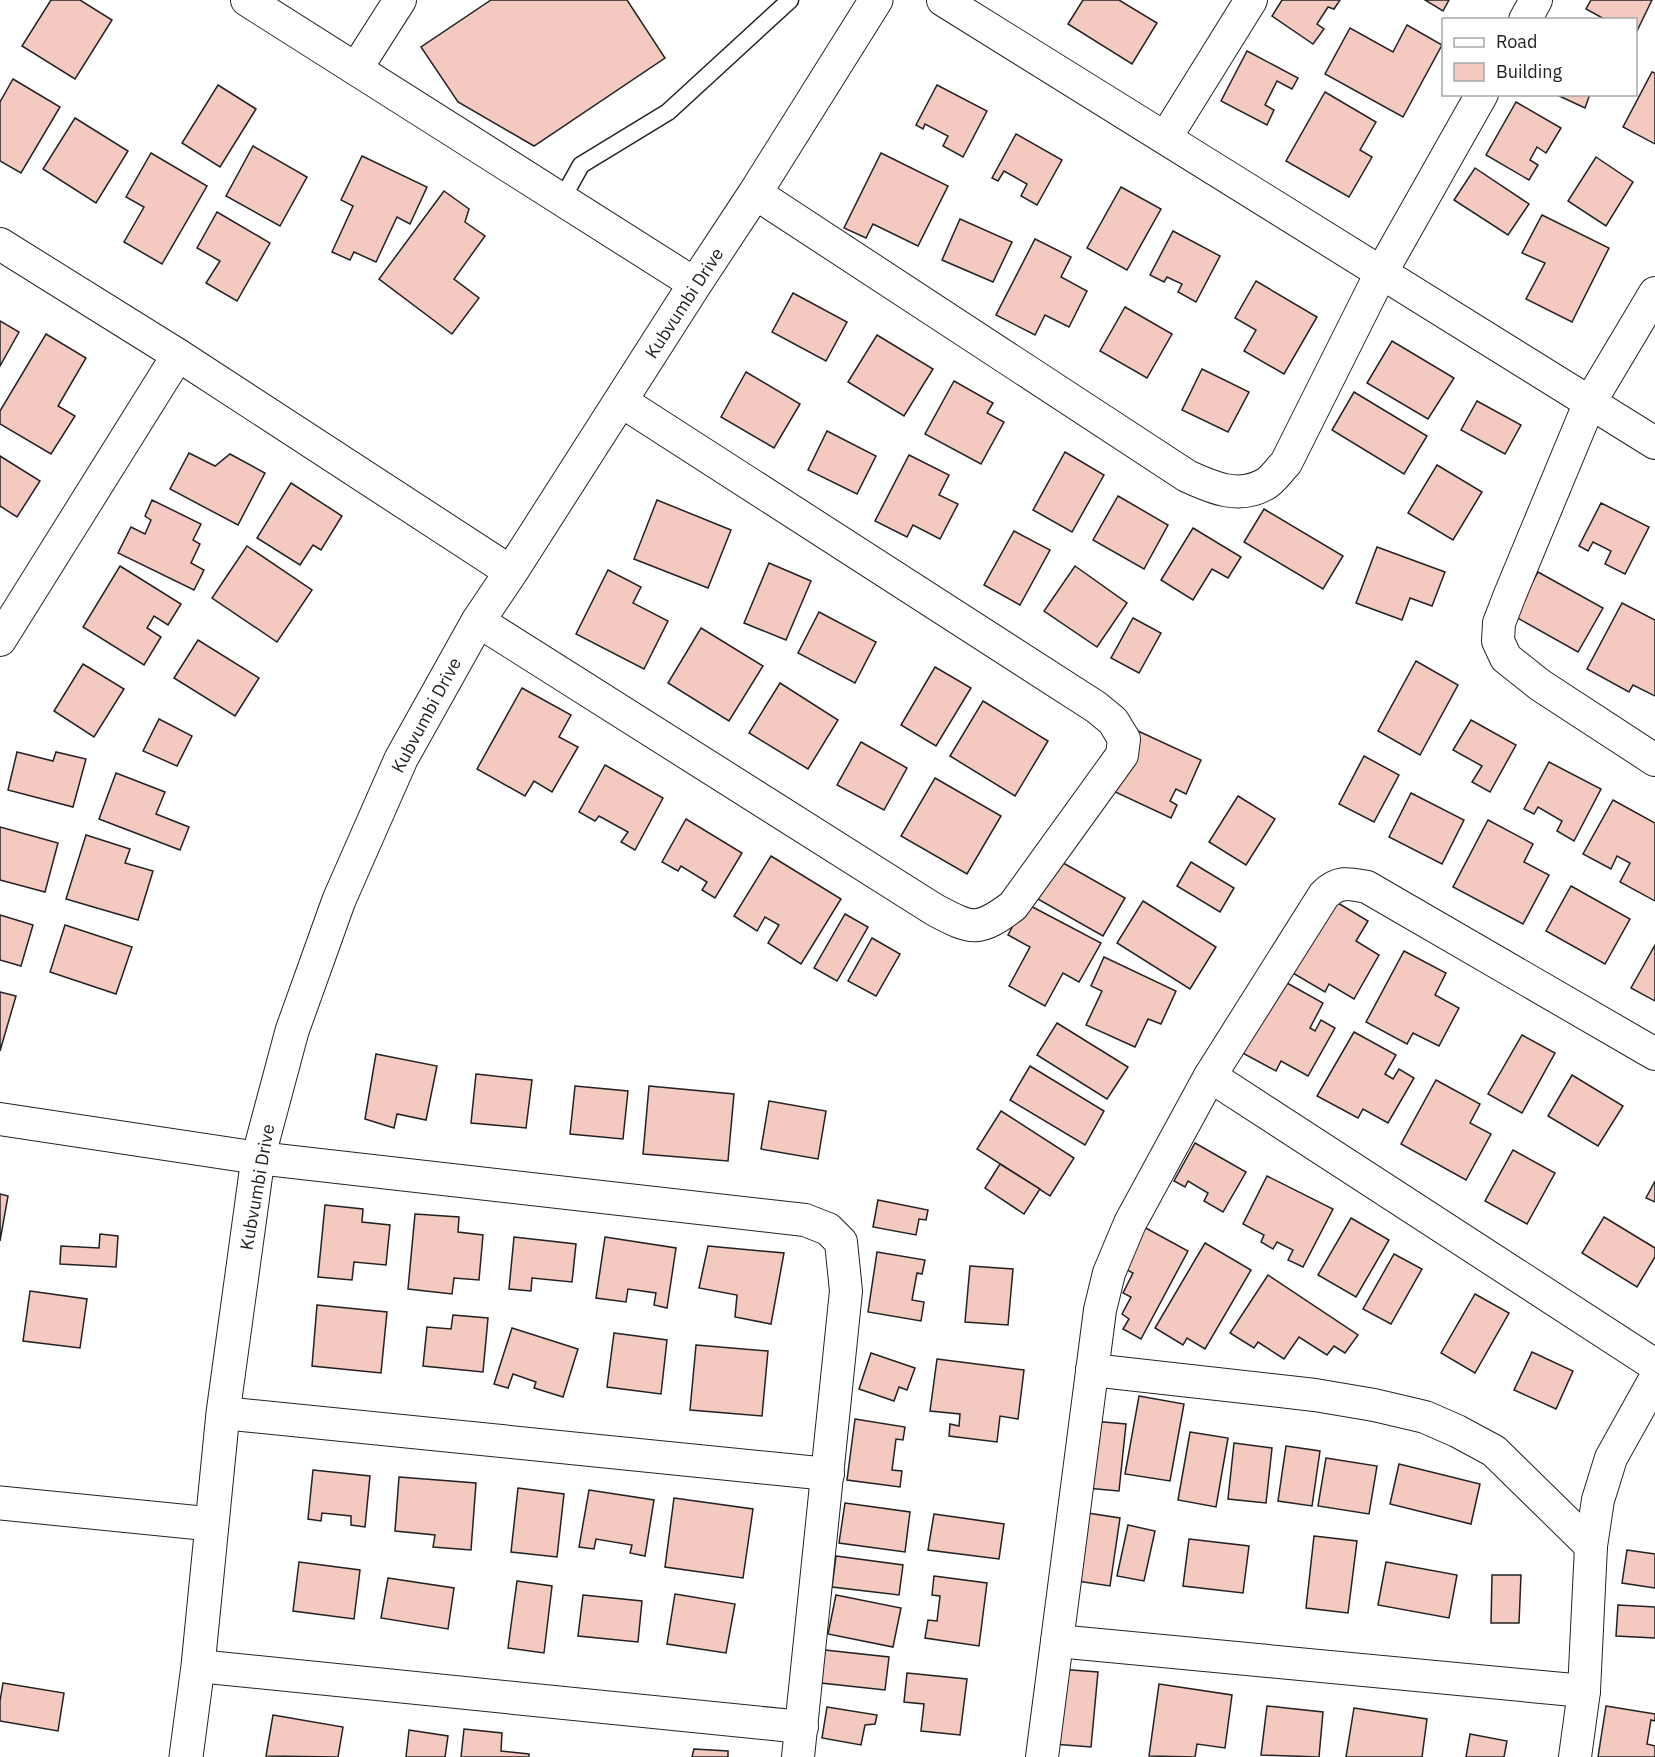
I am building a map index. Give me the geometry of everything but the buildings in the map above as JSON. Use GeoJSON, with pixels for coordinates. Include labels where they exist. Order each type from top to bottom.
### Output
{"type":"FeatureCollection","features":[{"type":"Feature","properties":{"kind":"street"},"geometry":{"type":"LineString","coordinates":[[247,0],[695,284]]}},
{"type":"Feature","properties":{"kind":"street"},"geometry":{"type":"LineString","coordinates":[[356,69],[400,0]]}},
{"type":"Feature","properties":{"kind":"street","name":"Kubvumbi Drive"},"geometry":{"type":"LineString","coordinates":[[186,1757],[198,1666],[223,1413],[258,1158],[292,1031],[339,900],[401,759],[478,621],[755,194],[876,0]]}},
{"type":"Feature","properties":{"kind":"street"},"geometry":{"type":"LineString","coordinates":[[943,0],[1655,443]]}},
{"type":"Feature","properties":{"kind":"street"},"geometry":{"type":"LineString","coordinates":[[1166,137],[1251,0]]}},
{"type":"Feature","properties":{"kind":"street"},"geometry":{"type":"LineString","coordinates":[[1526,18],[1536,0]]}},
{"type":"Feature","properties":{"kind":"street"},"geometry":{"type":"LineString","coordinates":[[755,194],[1187,476],[1214,488],[1243,493],[1267,483],[1286,463],[1381,273],[1481,96]]}},
{"type":"Feature","properties":{"kind":"street"},"geometry":{"type":"LineString","coordinates":[[0,244],[178,354],[511,572]]}},
{"type":"Feature","properties":{"kind":"street"},"geometry":{"type":"LineString","coordinates":[[1655,293],[1590,402],[1509,597],[1499,623],[1498,641],[1506,658],[1540,685],[1655,760]]}},
{"type":"Feature","properties":{"kind":"street"},"geometry":{"type":"LineString","coordinates":[[1,637],[178,354]]}},
{"type":"Feature","properties":{"kind":"street"},"geometry":{"type":"LineString","coordinates":[[478,621],[935,910],[958,922],[981,926],[993,921],[1012,906],[1122,755],[1124,739],[1113,721],[1096,707],[621,401]]}},
{"type":"Feature","properties":{"kind":"street"},"geometry":{"type":"LineString","coordinates":[[1042,1757],[1100,1310],[1110,1273],[1130,1223],[1210,1076],[1324,895],[1333,886],[1351,883],[1367,887],[1655,1054]]}},
{"type":"Feature","properties":{"kind":"street"},"geometry":{"type":"LineString","coordinates":[[1210,1076],[1655,1365]]}},
{"type":"Feature","properties":{"kind":"street"},"geometry":{"type":"LineString","coordinates":[[0,1119],[258,1158],[805,1220],[828,1229],[841,1242],[846,1291],[800,1742],[198,1666]]}},
{"type":"Feature","properties":{"kind":"street"},"geometry":{"type":"LineString","coordinates":[[1092,1370],[1315,1395],[1425,1417],[1494,1451],[1591,1546]]}},
{"type":"Feature","properties":{"kind":"street"},"geometry":{"type":"LineString","coordinates":[[1575,1757],[1584,1691],[1591,1546],[1598,1500],[1611,1458],[1655,1379]]}},
{"type":"Feature","properties":{"kind":"street"},"geometry":{"type":"LineString","coordinates":[[223,1413],[828,1474]]}},
{"type":"Feature","properties":{"kind":"street"},"geometry":{"type":"LineString","coordinates":[[0,1503],[211,1524]]}},
{"type":"Feature","properties":{"kind":"street"},"geometry":{"type":"LineString","coordinates":[[1057,1641],[1584,1691]]}},
{"type":"Feature","properties":{"kind":"lane"},"geometry":{"type":"LineString","coordinates":[[561,199],[581,165],[668,112],[790,0]]}}]}
